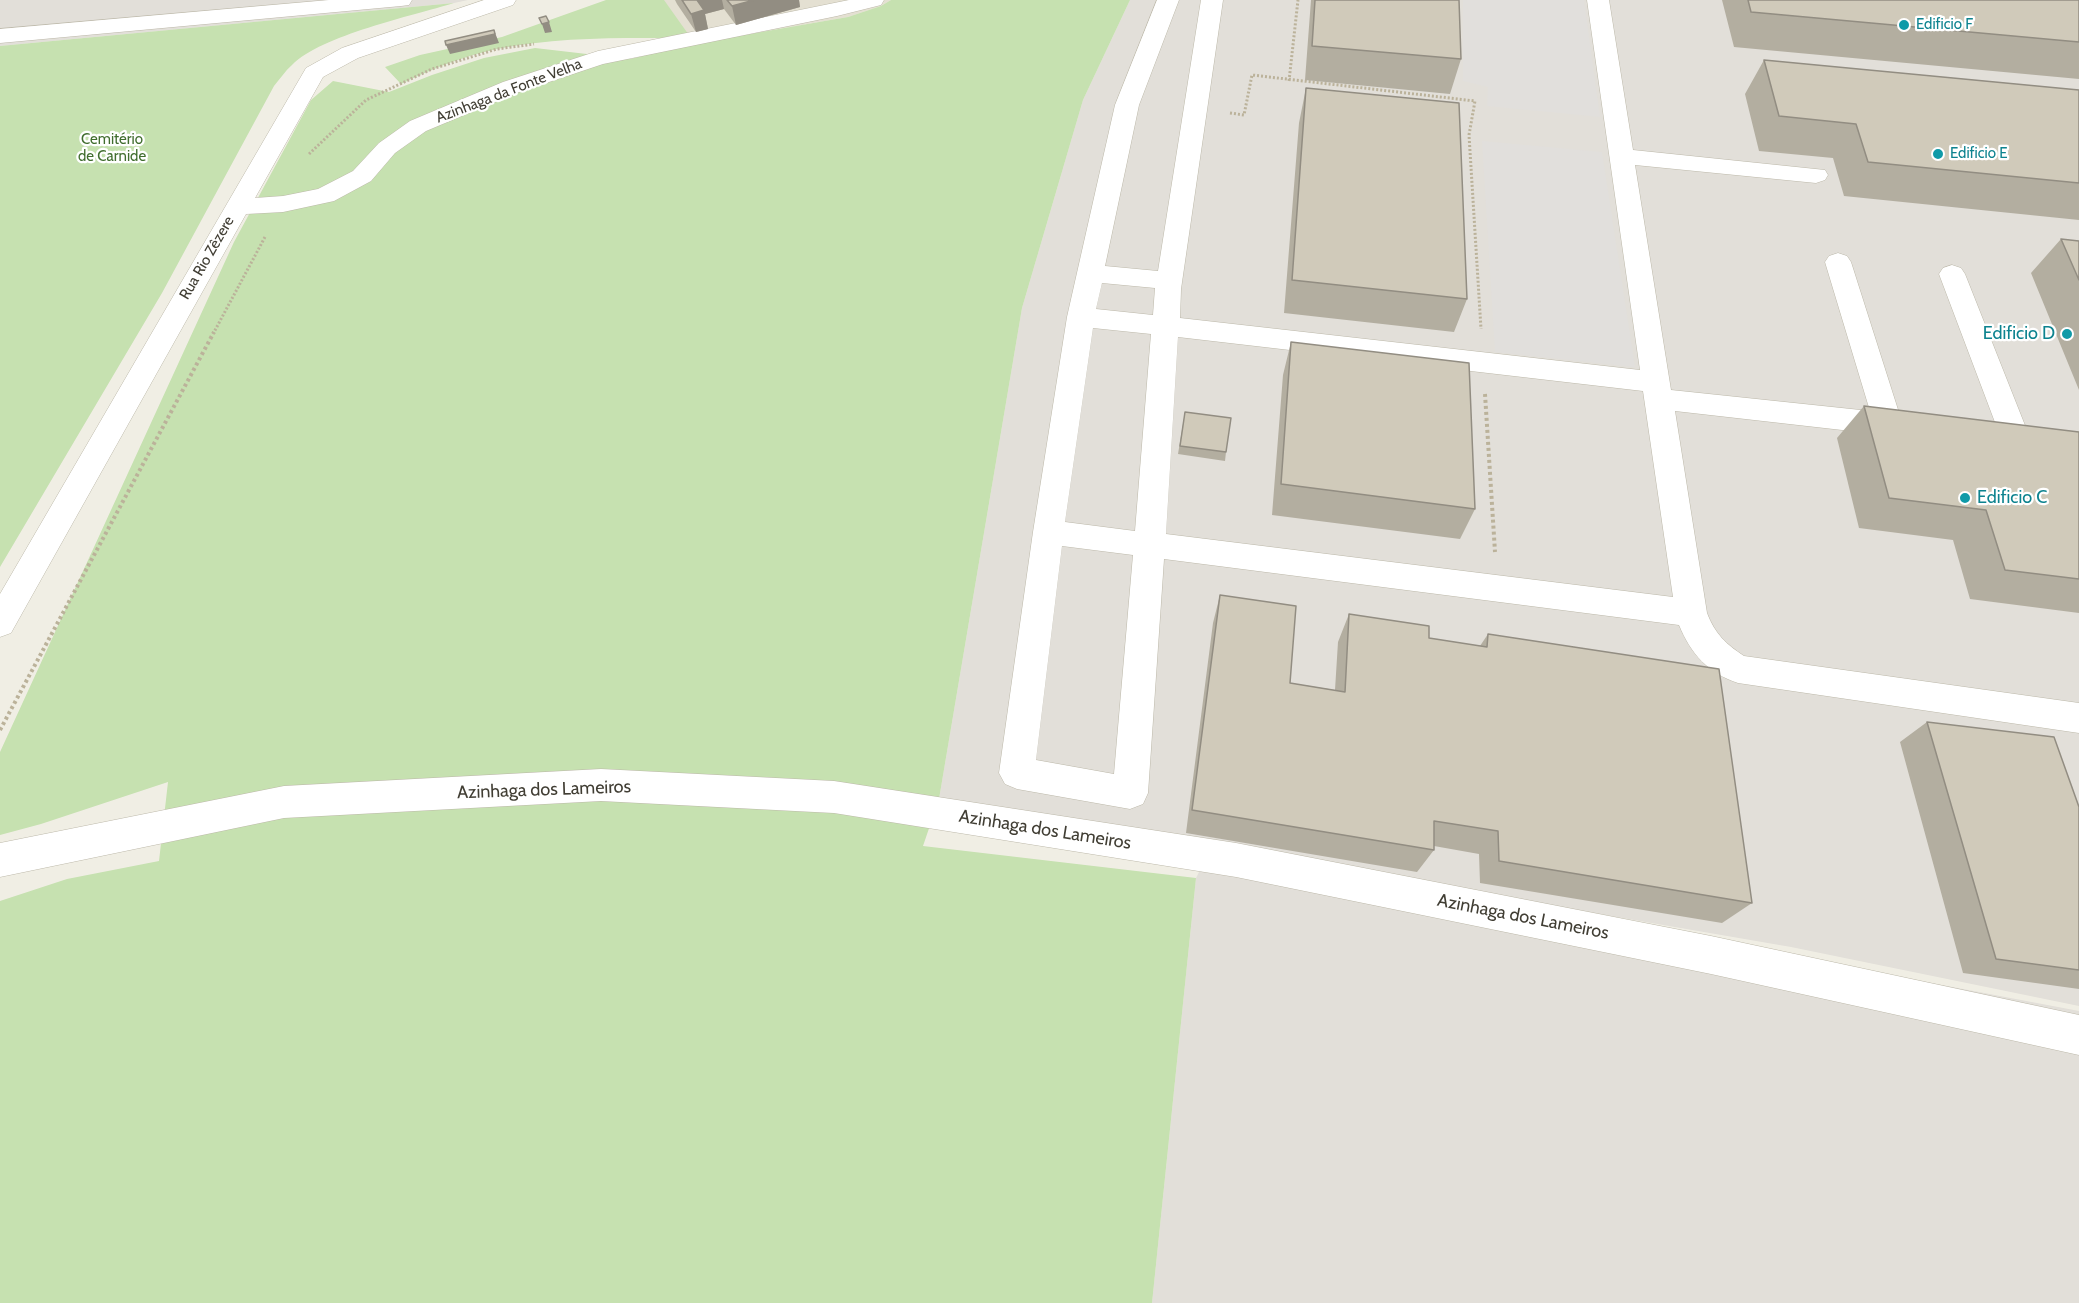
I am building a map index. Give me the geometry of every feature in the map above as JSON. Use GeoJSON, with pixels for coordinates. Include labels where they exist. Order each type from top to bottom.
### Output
{"type":"FeatureCollection","features":[{"type":"Feature","properties":{"kind":"street"},"geometry":{"type":"LineString","coordinates":[[0,36],[401,0]]}},
{"type":"Feature","properties":{"kind":"street","name":"Rua Rio Zêzere"},"geometry":{"type":"LineString","coordinates":[[0,623],[314,73],[350,53],[505,0]]}},
{"type":"Feature","properties":{"kind":"street","name":"Azinhaga da Fonte Velha"},"geometry":{"type":"LineString","coordinates":[[236,207],[283,204],[325,195],[362,176],[387,148],[418,126],[511,87],[598,58],[823,6],[873,0]]}},
{"type":"Feature","properties":{"kind":"street"},"geometry":{"type":"LineString","coordinates":[[1168,0],[1127,105],[1081,317],[1048,532],[1017,773],[1130,793],[1168,281],[1212,0]]}},
{"type":"Feature","properties":{"kind":"street"},"geometry":{"type":"LineString","coordinates":[[1598,0],[1691,612],[1698,634],[1710,653],[1738,669],[2079,718]]}},
{"type":"Feature","properties":{"kind":"street"},"geometry":{"type":"LineString","coordinates":[[1622,156],[1816,175]]}},
{"type":"Feature","properties":{"kind":"street"},"geometry":{"type":"LineString","coordinates":[[1838,262],[1888,424]]}},
{"type":"Feature","properties":{"kind":"street"},"geometry":{"type":"LineString","coordinates":[[1090,273],[1168,281]]}},
{"type":"Feature","properties":{"kind":"street"},"geometry":{"type":"LineString","coordinates":[[1952,274],[2015,438],[1957,432]]}},
{"type":"Feature","properties":{"kind":"street"},"geometry":{"type":"LineString","coordinates":[[1081,317],[1483,362],[1658,391],[1923,428]]}},
{"type":"Feature","properties":{"kind":"street"},"geometry":{"type":"LineString","coordinates":[[1048,532],[1691,612]]}},
{"type":"Feature","properties":{"kind":"street","name":"Azinhaga dos Lameiros"},"geometry":{"type":"LineString","coordinates":[[0,860],[284,802],[601,785],[834,797],[1236,860],[1711,955],[2079,1035]]}},
{"type":"Feature","properties":{"kind":"path"},"geometry":{"type":"LineString","coordinates":[[1298,0],[1289,81],[1474,101],[1469,135],[1496,589]]}},
{"type":"Feature","properties":{"kind":"path"},"geometry":{"type":"LineString","coordinates":[[0,730],[283,204]]}},
{"type":"Feature","properties":{"kind":"shaded area"},"geometry":{"type":"Polygon","coordinates":[[[0,0],[468,0],[0,46],[0,0]]]}},
{"type":"Feature","properties":{"kind":"shaded area"},"geometry":{"type":"Polygon","coordinates":[[[663,0],[891,0],[881,6],[848,17],[692,44],[663,0]]]}},
{"type":"Feature","properties":{"kind":"shaded area"},"geometry":{"type":"Polygon","coordinates":[[[1130,0],[2079,0],[2079,1006],[1791,947],[1268,857],[2079,1011],[2079,1303],[1152,1303],[1196,878],[1212,847],[939,799],[1022,308],[1083,100],[1130,0]]]}},
{"type":"Feature","properties":{"kind":"shaded area"},"geometry":{"type":"Polygon","coordinates":[[[1463,0],[1584,0],[1600,117],[1487,106],[1488,87],[1463,81],[1463,0]]]}},
{"type":"Feature","properties":{"kind":"shaded area"},"geometry":{"type":"Polygon","coordinates":[[[1482,141],[1602,152],[1635,367],[1495,352],[1482,141]]]}},
{"type":"Feature","properties":{"kind":"green space"},"geometry":{"type":"Polygon","coordinates":[[[606,0],[664,0],[691,38],[594,39],[521,45],[460,59],[401,84],[385,67],[420,55],[502,37],[606,0]]]}},
{"type":"Feature","properties":{"kind":"green space"},"geometry":{"type":"Polygon","coordinates":[[[891,0],[1130,0],[1083,100],[1022,308],[939,799],[923,846],[1196,878],[1152,1303],[0,1303],[0,901],[67,879],[159,861],[168,782],[41,824],[0,835],[0,752],[234,242],[311,100],[333,81],[389,92],[484,58],[535,48],[630,59],[692,44],[848,17],[881,6],[891,0]]]}},
{"type":"Feature","properties":{"kind":"green space","name":"Cemitério de Carnide"},"geometry":{"type":"Polygon","coordinates":[[[454,3],[368,28],[324,44],[292,65],[274,86],[162,293],[0,567],[0,46],[454,3]]]}},
{"type":"Feature","properties":{"kind":"building"},"geometry":{"type":"Polygon","coordinates":[[[682,0],[697,0],[704,10],[691,14],[682,0]]]}},
{"type":"Feature","properties":{"kind":"building"},"geometry":{"type":"Polygon","coordinates":[[[727,0],[754,0],[732,6],[727,0]]]}},
{"type":"Feature","properties":{"kind":"building"},"geometry":{"type":"Polygon","coordinates":[[[1315,0],[1459,0],[1461,59],[1312,46],[1315,0]]]}},
{"type":"Feature","properties":{"kind":"building"},"geometry":{"type":"Polygon","coordinates":[[[1748,0],[2079,0],[2079,42],[1751,12],[1748,0]]]}},
{"type":"Feature","properties":{"kind":"building"},"geometry":{"type":"Polygon","coordinates":[[[546,16],[549,22],[542,24],[539,18],[546,16]]]}},
{"type":"Feature","properties":{"kind":"building"},"geometry":{"type":"Polygon","coordinates":[[[494,30],[495,34],[446,45],[445,41],[494,30]]]}},
{"type":"Feature","properties":{"kind":"building"},"geometry":{"type":"Polygon","coordinates":[[[1764,60],[2079,90],[2079,183],[1868,162],[1856,124],[1779,116],[1764,60]]]}},
{"type":"Feature","properties":{"kind":"building"},"geometry":{"type":"Polygon","coordinates":[[[1306,88],[1459,103],[1467,299],[1292,280],[1306,88]]]}},
{"type":"Feature","properties":{"kind":"building"},"geometry":{"type":"Polygon","coordinates":[[[2061,239],[2079,241],[2079,280],[2061,239]]]}},
{"type":"Feature","properties":{"kind":"building"},"geometry":{"type":"Polygon","coordinates":[[[1291,342],[1469,363],[1475,509],[1281,484],[1291,342]]]}},
{"type":"Feature","properties":{"kind":"building"},"geometry":{"type":"Polygon","coordinates":[[[1864,406],[2079,432],[2079,579],[2005,570],[1986,510],[1889,498],[1864,406]]]}},
{"type":"Feature","properties":{"kind":"building"},"geometry":{"type":"Polygon","coordinates":[[[1185,412],[1231,418],[1226,452],[1180,446],[1185,412]]]}},
{"type":"Feature","properties":{"kind":"building"},"geometry":{"type":"Polygon","coordinates":[[[1220,595],[1296,606],[1290,683],[1345,692],[1349,614],[1429,626],[1429,638],[1487,647],[1488,634],[1719,669],[1752,903],[1499,861],[1498,831],[1434,821],[1434,850],[1192,810],[1220,595]]]}},
{"type":"Feature","properties":{"kind":"building"},"geometry":{"type":"Polygon","coordinates":[[[1927,722],[2054,737],[2079,807],[2079,970],[1996,959],[1927,722]]]}},
{"type":"Feature","properties":{"kind":"place","name":"Edificio F"},"geometry":{"type":"Point","coordinates":[1904,25]}},
{"type":"Feature","properties":{"kind":"place","name":"Edificio E"},"geometry":{"type":"Point","coordinates":[1938,154]}},
{"type":"Feature","properties":{"kind":"place","name":"Edificio D"},"geometry":{"type":"Point","coordinates":[2067,334]}},
{"type":"Feature","properties":{"kind":"place","name":"Edificio C"},"geometry":{"type":"Point","coordinates":[1965,498]}}]}
